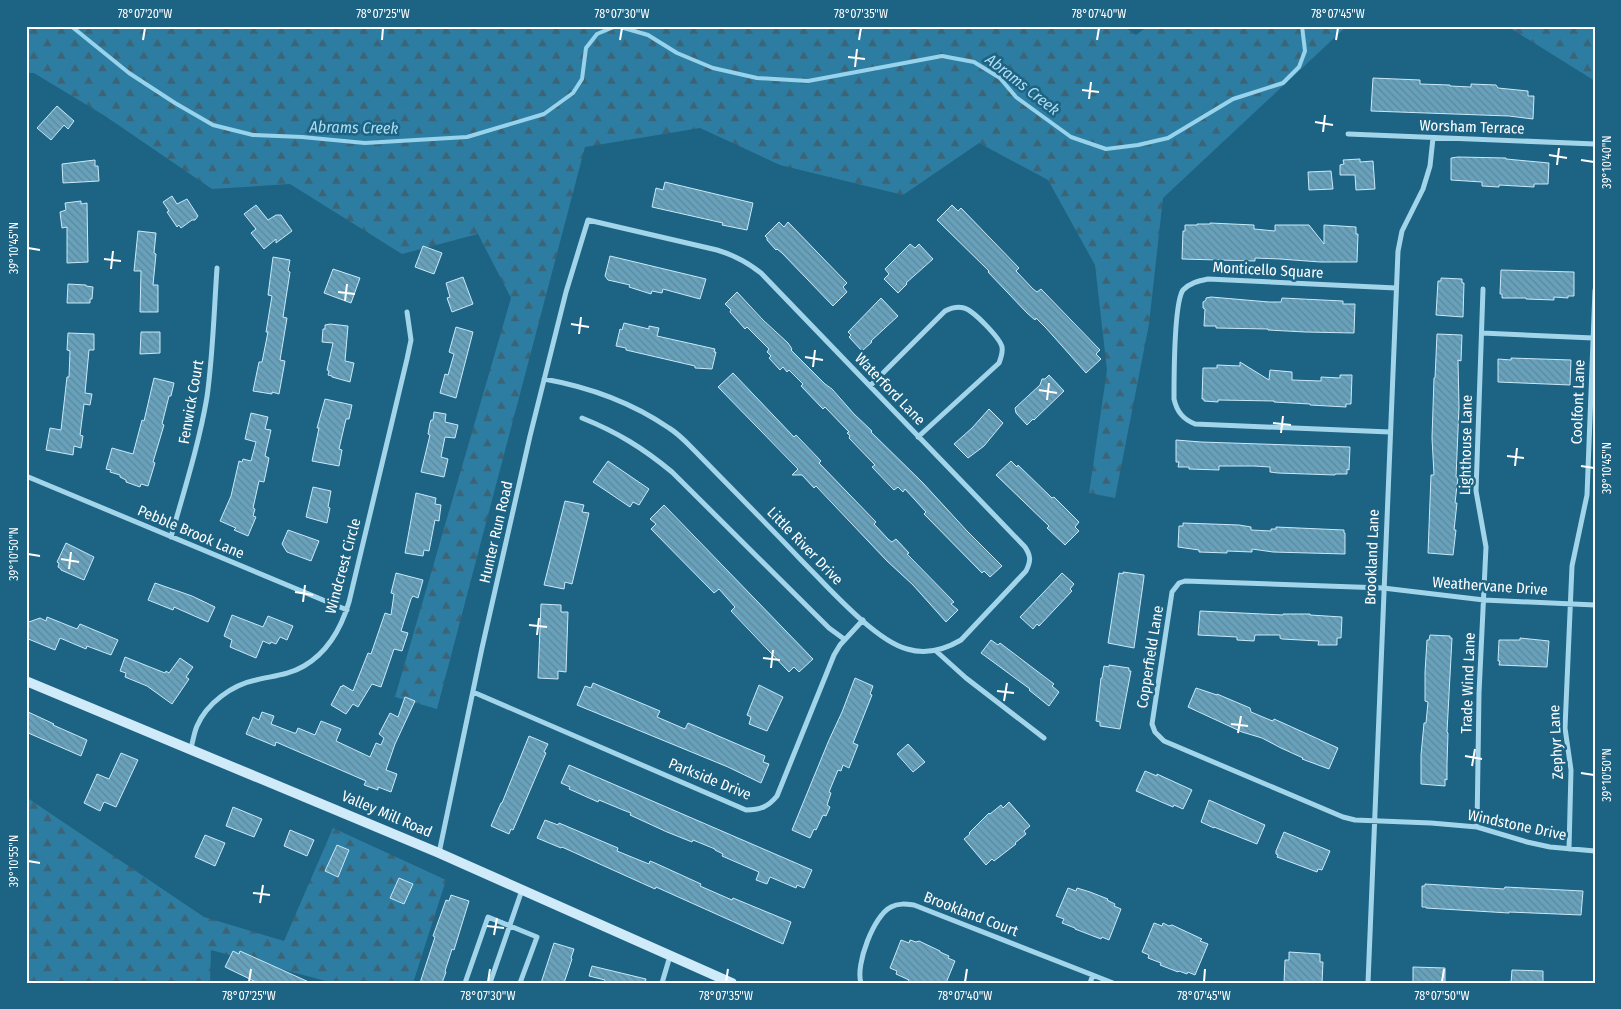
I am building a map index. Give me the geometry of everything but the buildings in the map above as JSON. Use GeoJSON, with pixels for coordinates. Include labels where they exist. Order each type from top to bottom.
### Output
{"type":"FeatureCollection","features":[{"type":"Feature","properties":{"kind":"street","name":"Worsham Terrace"},"geometry":{"type":"LineString","coordinates":[[1348,134],[1595,144]]}},
{"type":"Feature","properties":{"kind":"street","name":"Brookland Lane"},"geometry":{"type":"LineString","coordinates":[[1368,983],[1398,251],[1402,231],[1423,189],[1430,166],[1433,138]]}},
{"type":"Feature","properties":{"kind":"street","name":"Hunter Run Road"},"geometry":{"type":"LineString","coordinates":[[439,853],[530,436],[570,277],[588,220]]}},
{"type":"Feature","properties":{"kind":"street","name":"Waterford Lane"},"geometry":{"type":"LineString","coordinates":[[588,220],[717,250],[746,262],[761,273],[1025,547],[1030,554],[1030,563],[1026,571],[961,640],[949,647],[936,651]]}},
{"type":"Feature","properties":{"kind":"street","name":"Fenwick Court"},"geometry":{"type":"LineString","coordinates":[[172,537],[198,440],[206,397],[212,354],[217,268]]}},
{"type":"Feature","properties":{"kind":"street","name":"Monticello Square"},"geometry":{"type":"LineString","coordinates":[[1390,432],[1195,424],[1187,421],[1180,414],[1174,399],[1177,308],[1183,291],[1192,283],[1208,279],[1396,288]]}},
{"type":"Feature","properties":{"kind":"street","name":"Lighthouse Lane"},"geometry":{"type":"LineString","coordinates":[[1483,289],[1476,491],[1486,546],[1484,600]]}},
{"type":"Feature","properties":{"kind":"street","name":"Coolfont Lane"},"geometry":{"type":"LineString","coordinates":[[1570,604],[1575,548],[1587,495],[1593,398],[1595,290]]}},
{"type":"Feature","properties":{"kind":"street"},"geometry":{"type":"LineString","coordinates":[[870,386],[945,311],[953,308],[963,308],[971,311],[999,341],[1002,348],[1002,356],[999,363],[918,437]]}},
{"type":"Feature","properties":{"kind":"street","name":"Windcrest Circle"},"geometry":{"type":"LineString","coordinates":[[191,748],[197,726],[214,702],[242,684],[288,674],[303,667],[328,646],[338,632],[347,610],[407,359],[411,340],[407,312]]}},
{"type":"Feature","properties":{"kind":"street"},"geometry":{"type":"LineString","coordinates":[[1482,333],[1593,338]]}},
{"type":"Feature","properties":{"kind":"street","name":"Little River Drive"},"geometry":{"type":"LineString","coordinates":[[544,379],[569,383],[597,391],[624,402],[671,429],[863,620],[894,644],[906,649],[922,652],[936,651]]}},
{"type":"Feature","properties":{"kind":"street"},"geometry":{"type":"LineString","coordinates":[[582,418],[606,427],[652,455],[672,472],[829,628],[844,639]]}},
{"type":"Feature","properties":{"kind":"street","name":"Pebble Brook Lane"},"geometry":{"type":"LineString","coordinates":[[26,476],[347,610]]}},
{"type":"Feature","properties":{"kind":"street","name":"Copperfield Lane"},"geometry":{"type":"LineString","coordinates":[[1374,821],[1343,817],[1164,741],[1155,732],[1152,724],[1172,592],[1179,583],[1185,581],[1383,588]]}},
{"type":"Feature","properties":{"kind":"street","name":"Weathervane Drive"},"geometry":{"type":"LineString","coordinates":[[1383,588],[1484,600],[1595,605]]}},
{"type":"Feature","properties":{"kind":"street","name":"Trade Wind Lane"},"geometry":{"type":"LineString","coordinates":[[1477,827],[1479,693],[1484,600]]}},
{"type":"Feature","properties":{"kind":"street","name":"Zephyr Lane"},"geometry":{"type":"LineString","coordinates":[[1569,849],[1571,770],[1565,728],[1570,604]]}},
{"type":"Feature","properties":{"kind":"street","name":"Parkside Drive"},"geometry":{"type":"LineString","coordinates":[[473,692],[746,810],[756,810],[765,808],[777,796],[834,655],[844,639],[863,620]]}},
{"type":"Feature","properties":{"kind":"street"},"geometry":{"type":"LineString","coordinates":[[936,651],[966,678],[1044,738]]}},
{"type":"Feature","properties":{"kind":"street","name":"Valley Mill Road"},"geometry":{"type":"LineString","coordinates":[[26,680],[439,853],[732,983]]}},
{"type":"Feature","properties":{"kind":"street","name":"Windstone Drive"},"geometry":{"type":"LineString","coordinates":[[1374,821],[1477,827],[1527,842],[1595,851]]}},
{"type":"Feature","properties":{"kind":"street"},"geometry":{"type":"LineString","coordinates":[[490,983],[522,890]]}},
{"type":"Feature","properties":{"kind":"street","name":"Brookland Court"},"geometry":{"type":"LineString","coordinates":[[861,983],[860,969],[862,959],[877,921],[883,912],[892,906],[903,903],[923,908],[1113,983]]}},
{"type":"Feature","properties":{"kind":"street"},"geometry":{"type":"LineString","coordinates":[[465,983],[488,917],[537,937],[520,983]]}},
{"type":"Feature","properties":{"kind":"street"},"geometry":{"type":"LineString","coordinates":[[662,983],[670,956]]}},
{"type":"Feature","properties":{"kind":"street"},"geometry":{"type":"LineString","coordinates":[[1090,983],[1093,975]]}},
{"type":"Feature","properties":{"kind":"green space"},"geometry":{"type":"Polygon","coordinates":[[[26,26],[1123,26],[1136,35],[1148,26],[1347,26],[1163,198],[1149,324],[1115,498],[1089,493],[1107,370],[1095,265],[1048,180],[979,143],[903,195],[780,165],[700,128],[585,147],[437,709],[395,697],[511,298],[478,234],[402,254],[290,184],[212,189],[105,116],[34,73],[26,73],[26,26]]]}},
{"type":"Feature","properties":{"kind":"green space"},"geometry":{"type":"Polygon","coordinates":[[[1507,26],[1595,26],[1595,81],[1507,26]]]}},
{"type":"Feature","properties":{"kind":"green space"},"geometry":{"type":"Polygon","coordinates":[[[26,797],[204,917],[284,941],[333,828],[446,880],[413,983],[333,983],[211,950],[210,983],[26,983],[26,797]]]}},
{"type":"Feature","properties":{"kind":"waterway","name":"Abrams Creek"},"geometry":{"type":"LineString","coordinates":[[71,26],[129,73],[213,125],[253,135],[365,143],[467,137],[544,114],[573,93],[582,79],[586,48],[597,34],[616,26]]}},
{"type":"Feature","properties":{"kind":"waterway","name":"Abrams Creek"},"geometry":{"type":"LineString","coordinates":[[617,26],[648,35],[677,53],[713,68],[757,78],[808,81],[942,56],[974,62],[1000,78],[1016,97],[1071,137],[1106,149],[1138,145],[1168,138],[1233,99],[1283,83],[1299,67],[1305,51],[1302,26]]}}]}
